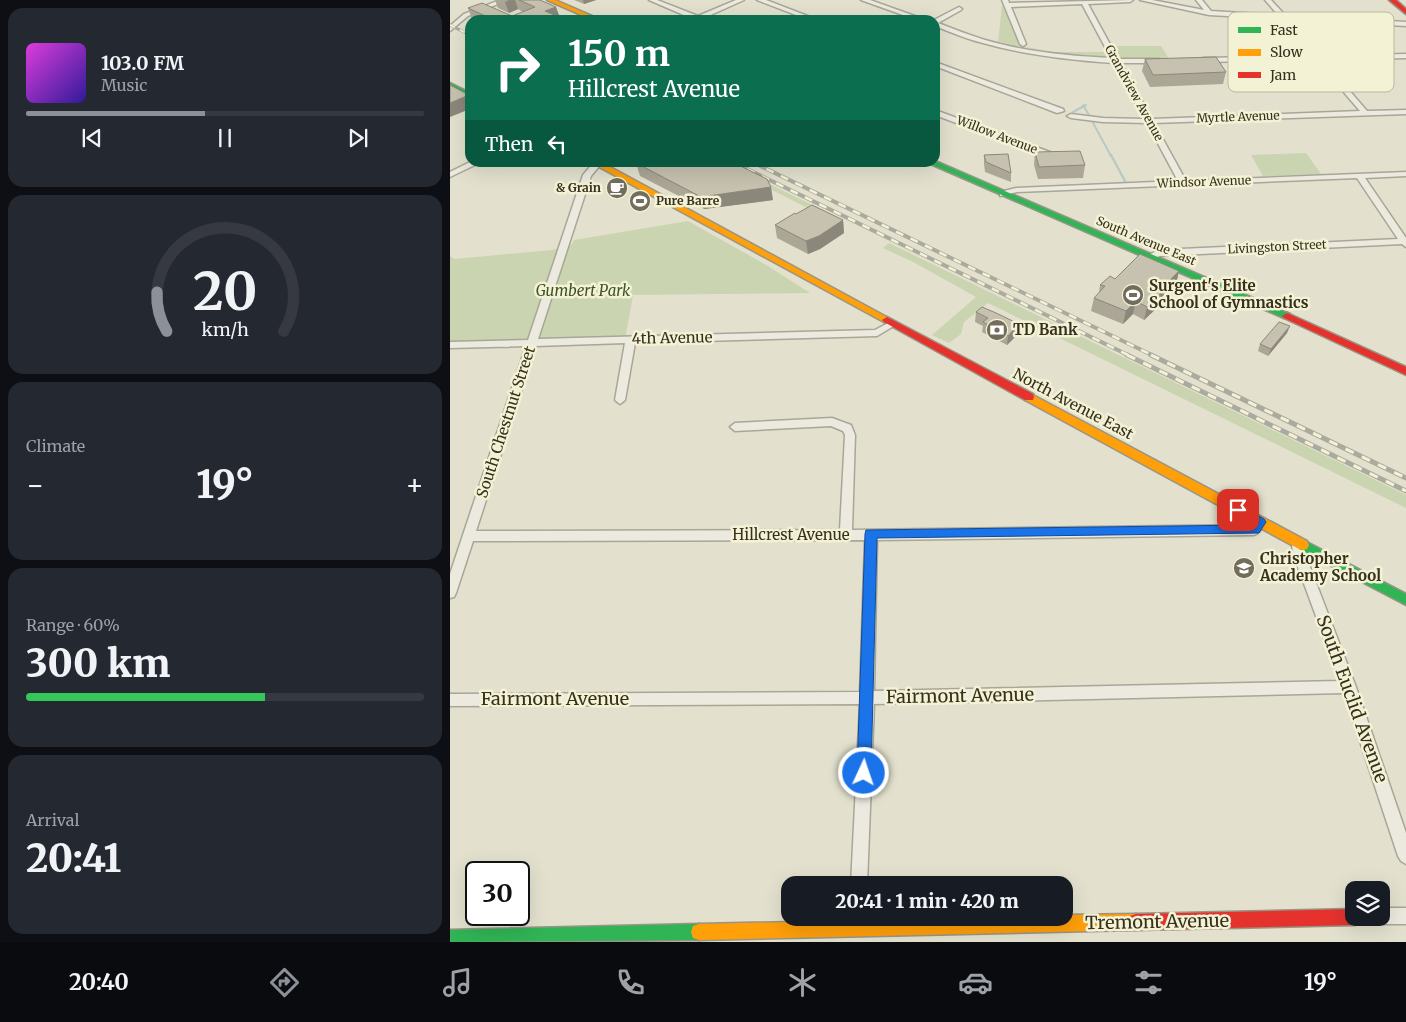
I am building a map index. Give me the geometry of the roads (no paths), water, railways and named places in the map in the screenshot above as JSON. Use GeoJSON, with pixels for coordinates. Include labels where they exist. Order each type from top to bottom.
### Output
{"type":"FeatureCollection","features":[{"type":"Feature","properties":{"kind":"main road"},"geometry":{"type":"LineString","coordinates":[[550,0],[586,15]]}},
{"type":"Feature","properties":{"kind":"main road"},"geometry":{"type":"LineString","coordinates":[[1392,0],[1406,12]]}},
{"type":"Feature","properties":{"kind":"main road"},"geometry":{"type":"LineString","coordinates":[[450,85],[465,93]]}},
{"type":"Feature","properties":{"kind":"main road","name":"South Avenue East"},"geometry":{"type":"LineString","coordinates":[[940,166],[1406,371]]}},
{"type":"Feature","properties":{"kind":"main road","name":"North Avenue East"},"geometry":{"type":"LineString","coordinates":[[602,167],[1406,600]]}},
{"type":"Feature","properties":{"kind":"main road","name":"Tremont Avenue"},"geometry":{"type":"LineString","coordinates":[[450,938],[1345,917]]}},
{"type":"Feature","properties":{"kind":"street"},"geometry":{"type":"LineString","coordinates":[[450,24],[462,14],[497,0]]}},
{"type":"Feature","properties":{"kind":"street"},"geometry":{"type":"LineString","coordinates":[[466,15],[504,0]]}},
{"type":"Feature","properties":{"kind":"street"},"geometry":{"type":"LineString","coordinates":[[652,0],[686,15]]}},
{"type":"Feature","properties":{"kind":"street"},"geometry":{"type":"LineString","coordinates":[[709,15],[741,0]]}},
{"type":"Feature","properties":{"kind":"street"},"geometry":{"type":"LineString","coordinates":[[760,0],[801,15]]}},
{"type":"Feature","properties":{"kind":"street"},"geometry":{"type":"LineString","coordinates":[[864,0],[908,15]]}},
{"type":"Feature","properties":{"kind":"street"},"geometry":{"type":"LineString","coordinates":[[1023,44],[1006,3],[1130,0]]}},
{"type":"Feature","properties":{"kind":"street"},"geometry":{"type":"LineString","coordinates":[[1143,0],[1209,13],[1228,14]]}},
{"type":"Feature","properties":{"kind":"street"},"geometry":{"type":"LineString","coordinates":[[1199,0],[1209,13]]}},
{"type":"Feature","properties":{"kind":"street"},"geometry":{"type":"LineString","coordinates":[[1268,0],[1278,12]]}},
{"type":"Feature","properties":{"kind":"street","name":"Grandview Avenue"},"geometry":{"type":"LineString","coordinates":[[1084,2],[1183,183]]}},
{"type":"Feature","properties":{"kind":"street"},"geometry":{"type":"LineString","coordinates":[[940,20],[959,10]]}},
{"type":"Feature","properties":{"kind":"street"},"geometry":{"type":"LineString","coordinates":[[450,29],[465,16]]}},
{"type":"Feature","properties":{"kind":"street"},"geometry":{"type":"LineString","coordinates":[[940,25],[984,41],[1062,57],[1117,62],[1165,61]]}},
{"type":"Feature","properties":{"kind":"street"},"geometry":{"type":"LineString","coordinates":[[1193,60],[1228,59]]}},
{"type":"Feature","properties":{"kind":"street"},"geometry":{"type":"LineString","coordinates":[[940,66],[1060,111]]}},
{"type":"Feature","properties":{"kind":"street"},"geometry":{"type":"LineString","coordinates":[[1347,92],[1365,113]]}},
{"type":"Feature","properties":{"kind":"street","name":"Myrtle Avenue"},"geometry":{"type":"LineString","coordinates":[[1071,116],[1103,120],[1149,120],[1406,112]]}},
{"type":"Feature","properties":{"kind":"street","name":"Willow Avenue"},"geometry":{"type":"LineString","coordinates":[[940,114],[1059,159]]}},
{"type":"Feature","properties":{"kind":"street"},"geometry":{"type":"LineString","coordinates":[[450,175],[467,167]]}},
{"type":"Feature","properties":{"kind":"street","name":"South Chestnut Street"},"geometry":{"type":"LineString","coordinates":[[450,593],[562,251],[588,175],[593,167]]}},
{"type":"Feature","properties":{"kind":"street","name":"Windsor Avenue"},"geometry":{"type":"LineString","coordinates":[[1003,194],[1016,190],[1406,174]]}},
{"type":"Feature","properties":{"kind":"street"},"geometry":{"type":"LineString","coordinates":[[1359,175],[1405,242]]}},
{"type":"Feature","properties":{"kind":"street","name":"Livingston Street"},"geometry":{"type":"LineString","coordinates":[[1148,257],[1159,252],[1405,242]]}},
{"type":"Feature","properties":{"kind":"street","name":"4th Avenue"},"geometry":{"type":"LineString","coordinates":[[450,345],[877,333],[892,324]]}},
{"type":"Feature","properties":{"kind":"street"},"geometry":{"type":"LineString","coordinates":[[620,400],[631,339]]}},
{"type":"Feature","properties":{"kind":"street"},"geometry":{"type":"LineString","coordinates":[[735,427],[832,422],[847,428],[850,435],[846,535]]}},
{"type":"Feature","properties":{"kind":"street","name":"Hillcrest Avenue"},"geometry":{"type":"LineString","coordinates":[[469,536],[846,535],[1254,530],[1260,522]]}},
{"type":"Feature","properties":{"kind":"street"},"geometry":{"type":"LineString","coordinates":[[859,876],[868,698],[871,534]]}},
{"type":"Feature","properties":{"kind":"street","name":"South Euclid Avenue"},"geometry":{"type":"LineString","coordinates":[[1298,543],[1299,554],[1349,687],[1406,856]]}},
{"type":"Feature","properties":{"kind":"street","name":"Fairmont Avenue"},"geometry":{"type":"LineString","coordinates":[[450,700],[868,698],[1349,687]]}},
{"type":"Feature","properties":{"kind":"street"},"geometry":{"type":"LineString","coordinates":[[1390,916],[1406,916]]}},
{"type":"Feature","properties":{"kind":"waterway"},"geometry":{"type":"LineString","coordinates":[[1073,112],[1084,106]]}},
{"type":"Feature","properties":{"kind":"waterway"},"geometry":{"type":"LineString","coordinates":[[1084,106],[1089,115]]}},
{"type":"Feature","properties":{"kind":"waterway"},"geometry":{"type":"LineString","coordinates":[[1092,121],[1111,156]]}},
{"type":"Feature","properties":{"kind":"waterway"},"geometry":{"type":"LineString","coordinates":[[1111,155],[1125,181]]}},
{"type":"Feature","properties":{"kind":"railway"},"geometry":{"type":"LineString","coordinates":[[450,25],[465,32]]}},
{"type":"Feature","properties":{"kind":"railway"},"geometry":{"type":"LineString","coordinates":[[743,167],[1130,356]]}},
{"type":"Feature","properties":{"kind":"railway"},"geometry":{"type":"LineString","coordinates":[[762,167],[1154,356]]}},
{"type":"Feature","properties":{"kind":"railway"},"geometry":{"type":"LineString","coordinates":[[1127,355],[1406,491]]}},
{"type":"Feature","properties":{"kind":"railway"},"geometry":{"type":"LineString","coordinates":[[1151,355],[1406,478]]}},
{"type":"Feature","properties":{"kind":"place","name":"& Grain"},"geometry":{"type":"Point","coordinates":[617,188]}},
{"type":"Feature","properties":{"kind":"place","name":"Pure Barre"},"geometry":{"type":"Point","coordinates":[640,201]}},
{"type":"Feature","properties":{"kind":"place","name":"Surgent's Elite School of Gymnastics"},"geometry":{"type":"Point","coordinates":[1133,295]}},
{"type":"Feature","properties":{"kind":"place","name":"TD Bank"},"geometry":{"type":"Point","coordinates":[997,330]}},
{"type":"Feature","properties":{"kind":"place","name":"Christopher Academy School"},"geometry":{"type":"Point","coordinates":[1244,568]}},
{"type":"Feature","properties":{"kind":"park label","name":"Gumbert Park"},"geometry":{"type":"Point","coordinates":[583,291]}}]}
